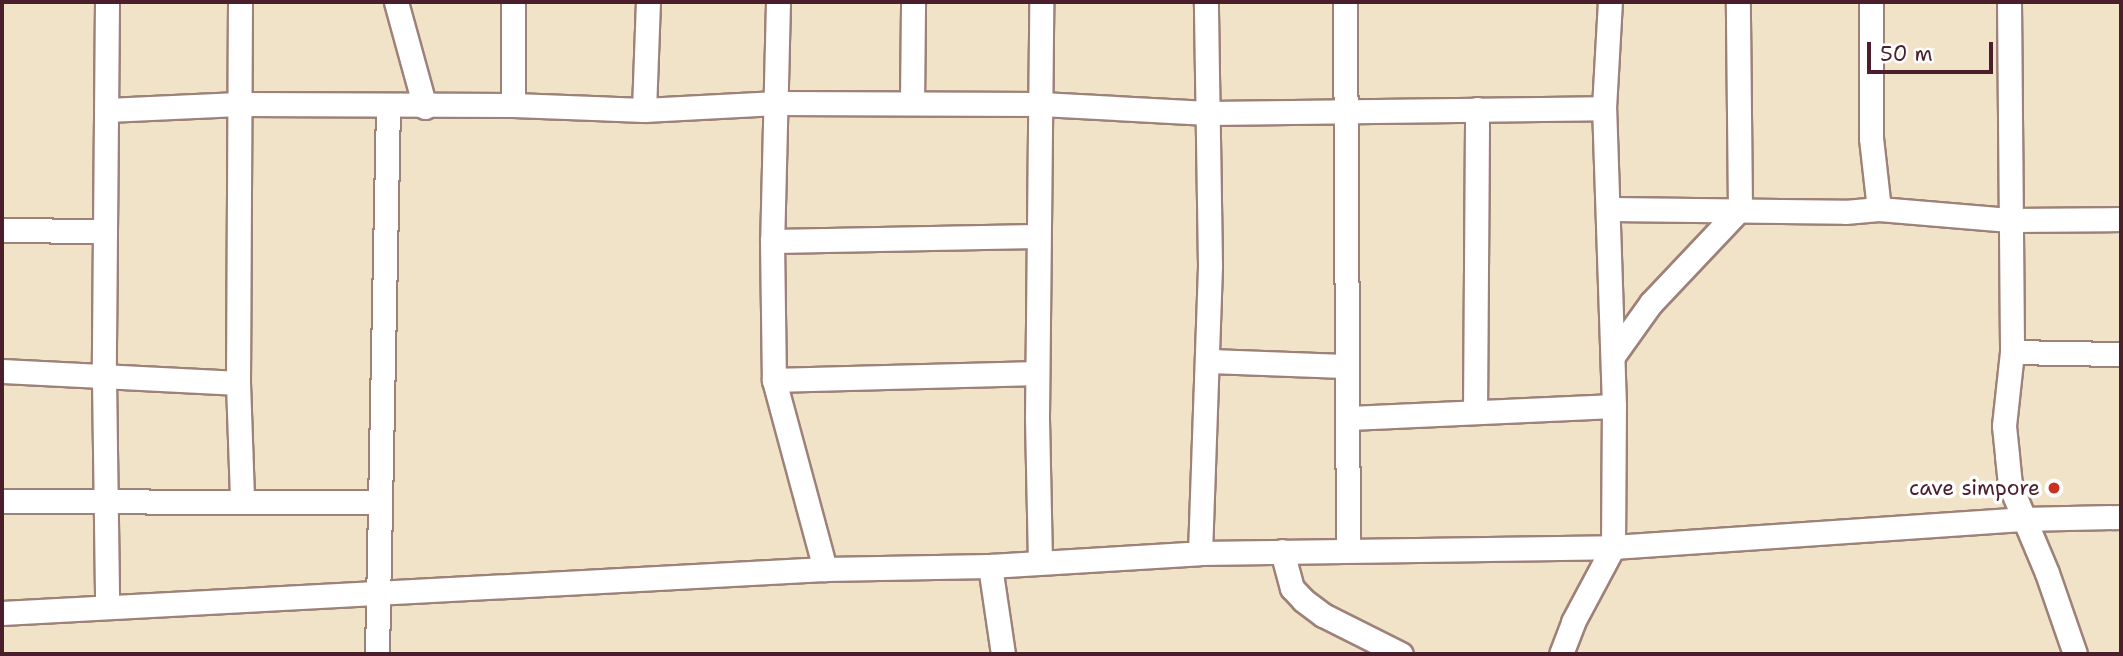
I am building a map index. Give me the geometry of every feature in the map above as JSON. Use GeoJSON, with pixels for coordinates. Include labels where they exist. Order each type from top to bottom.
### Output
{"type":"FeatureCollection","features":[{"type":"Feature","properties":{"kind":"street"},"geometry":{"type":"LineString","coordinates":[[107,2],[104,378],[107,607]]}},
{"type":"Feature","properties":{"kind":"street"},"geometry":{"type":"LineString","coordinates":[[240,2],[238,383],[242,499]]}},
{"type":"Feature","properties":{"kind":"street"},"geometry":{"type":"LineString","coordinates":[[396,2],[425,107]]}},
{"type":"Feature","properties":{"kind":"street"},"geometry":{"type":"LineString","coordinates":[[513,2],[513,106]]}},
{"type":"Feature","properties":{"kind":"street"},"geometry":{"type":"LineString","coordinates":[[644,110],[648,2]]}},
{"type":"Feature","properties":{"kind":"street"},"geometry":{"type":"LineString","coordinates":[[778,2],[772,241],[774,380],[825,569]]}},
{"type":"Feature","properties":{"kind":"street"},"geometry":{"type":"LineString","coordinates":[[912,103],[913,2]]}},
{"type":"Feature","properties":{"kind":"street"},"geometry":{"type":"LineString","coordinates":[[1040,562],[1037,373],[1041,2]]}},
{"type":"Feature","properties":{"kind":"street"},"geometry":{"type":"LineString","coordinates":[[1200,553],[1208,361],[1206,2]]}},
{"type":"Feature","properties":{"kind":"street"},"geometry":{"type":"LineString","coordinates":[[1345,2],[1349,551]]}},
{"type":"Feature","properties":{"kind":"street"},"geometry":{"type":"LineString","coordinates":[[1560,654],[1573,622],[1613,547],[1614,405],[1610,209],[1604,108],[1610,2]]}},
{"type":"Feature","properties":{"kind":"street"},"geometry":{"type":"LineString","coordinates":[[1613,356],[1651,303],[1694,254],[1740,209],[1738,2]]}},
{"type":"Feature","properties":{"kind":"street"},"geometry":{"type":"LineString","coordinates":[[1871,2],[1871,138],[1878,209]]}},
{"type":"Feature","properties":{"kind":"street"},"geometry":{"type":"LineString","coordinates":[[2009,2],[2012,352],[2004,426],[2010,485],[2022,519],[2047,573],[2075,654]]}},
{"type":"Feature","properties":{"kind":"street"},"geometry":{"type":"LineString","coordinates":[[107,110],[239,104],[644,110],[777,103],[1041,104],[1208,113],[1604,108]]}},
{"type":"Feature","properties":{"kind":"street"},"geometry":{"type":"LineString","coordinates":[[377,654],[388,105]]}},
{"type":"Feature","properties":{"kind":"street"},"geometry":{"type":"LineString","coordinates":[[1475,412],[1477,109]]}},
{"type":"Feature","properties":{"kind":"street"},"geometry":{"type":"LineString","coordinates":[[1610,209],[1845,212],[1878,209],[2010,220],[2121,219]]}},
{"type":"Feature","properties":{"kind":"street"},"geometry":{"type":"LineString","coordinates":[[2,230],[105,231]]}},
{"type":"Feature","properties":{"kind":"street"},"geometry":{"type":"LineString","coordinates":[[772,241],[1038,236]]}},
{"type":"Feature","properties":{"kind":"street"},"geometry":{"type":"LineString","coordinates":[[2012,352],[2121,354]]}},
{"type":"Feature","properties":{"kind":"street"},"geometry":{"type":"LineString","coordinates":[[1208,361],[1346,366]]}},
{"type":"Feature","properties":{"kind":"street"},"geometry":{"type":"LineString","coordinates":[[2,371],[238,383]]}},
{"type":"Feature","properties":{"kind":"street"},"geometry":{"type":"LineString","coordinates":[[774,380],[1037,373]]}},
{"type":"Feature","properties":{"kind":"street"},"geometry":{"type":"LineString","coordinates":[[1350,418],[1614,405]]}},
{"type":"Feature","properties":{"kind":"street"},"geometry":{"type":"LineString","coordinates":[[2,501],[242,499],[378,502]]}},
{"type":"Feature","properties":{"kind":"street"},"geometry":{"type":"LineString","coordinates":[[2,613],[825,569],[990,566],[1200,553],[1613,547],[2022,519],[2121,517]]}},
{"type":"Feature","properties":{"kind":"street"},"geometry":{"type":"LineString","coordinates":[[1282,551],[1292,588],[1303,600],[1323,615],[1401,654]]}},
{"type":"Feature","properties":{"kind":"street"},"geometry":{"type":"LineString","coordinates":[[990,566],[1003,654]]}},
{"type":"Feature","properties":{"kind":"place","name":"cave simpore"},"geometry":{"type":"Point","coordinates":[2054,488]}}]}
